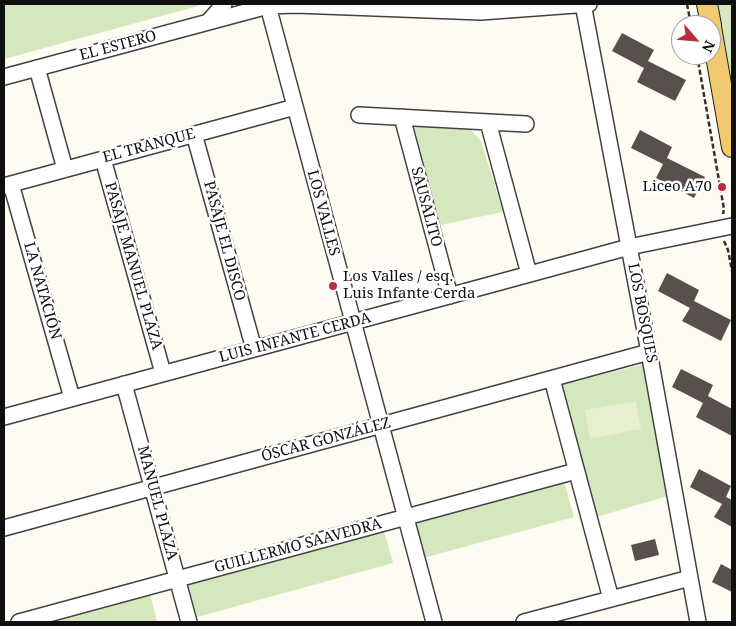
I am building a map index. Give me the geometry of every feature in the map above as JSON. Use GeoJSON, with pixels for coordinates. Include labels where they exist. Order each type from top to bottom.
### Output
{"type":"FeatureCollection","features":[{"type":"Feature","properties":{"kind":"main road"},"geometry":{"type":"LineString","coordinates":[[718,65],[732,146]]}},
{"type":"Feature","properties":{"kind":"street"},"geometry":{"type":"LineString","coordinates":[[209,21],[224,4]]}},
{"type":"Feature","properties":{"kind":"street","name":"LOS BOSQUES"},"geometry":{"type":"LineString","coordinates":[[583,4],[698,622]]}},
{"type":"Feature","properties":{"kind":"street","name":"EL ESTERO"},"geometry":{"type":"LineString","coordinates":[[4,77],[268,6],[289,5],[481,12],[590,4]]}},
{"type":"Feature","properties":{"kind":"street","name":"LOS VALLES"},"geometry":{"type":"LineString","coordinates":[[268,6],[434,622]]}},
{"type":"Feature","properties":{"kind":"street"},"geometry":{"type":"LineString","coordinates":[[37,68],[66,169]]}},
{"type":"Feature","properties":{"kind":"street","name":"EL TRANQUE"},"geometry":{"type":"LineString","coordinates":[[7,185],[295,107]]}},
{"type":"Feature","properties":{"kind":"street"},"geometry":{"type":"LineString","coordinates":[[359,115],[526,124]]}},
{"type":"Feature","properties":{"kind":"street","name":"SAUSALITO"},"geometry":{"type":"LineString","coordinates":[[402,117],[450,296]]}},
{"type":"Feature","properties":{"kind":"street"},"geometry":{"type":"LineString","coordinates":[[488,122],[529,274]]}},
{"type":"Feature","properties":{"kind":"street","name":"PASAJE EL DISCO"},"geometry":{"type":"LineString","coordinates":[[194,134],[254,349]]}},
{"type":"Feature","properties":{"kind":"street","name":"PASAJE MANUEL PLAZA"},"geometry":{"type":"LineString","coordinates":[[104,159],[163,373]]}},
{"type":"Feature","properties":{"kind":"street","name":"LA NATACIÓN"},"geometry":{"type":"LineString","coordinates":[[7,185],[72,398]]}},
{"type":"Feature","properties":{"kind":"street","name":"LUIS INFANTE CERDA"},"geometry":{"type":"LineString","coordinates":[[4,417],[629,247],[726,227]]}},
{"type":"Feature","properties":{"kind":"street","name":"ÓSCAR GONZÁLEZ"},"geometry":{"type":"LineString","coordinates":[[4,528],[649,352]]}},
{"type":"Feature","properties":{"kind":"street"},"geometry":{"type":"LineString","coordinates":[[552,379],[611,599]]}},
{"type":"Feature","properties":{"kind":"street","name":"MANUEL PLAZA"},"geometry":{"type":"LineString","coordinates":[[124,384],[189,622]]}},
{"type":"Feature","properties":{"kind":"street","name":"GUILLERMO SAAVEDRA"},"geometry":{"type":"LineString","coordinates":[[19,622],[576,470]]}},
{"type":"Feature","properties":{"kind":"street"},"geometry":{"type":"LineString","coordinates":[[524,622],[690,578]]}},
{"type":"Feature","properties":{"kind":"path"},"geometry":{"type":"LineString","coordinates":[[699,65],[724,209],[732,271]]}},
{"type":"Feature","properties":{"kind":"green space"},"geometry":{"type":"Polygon","coordinates":[[[4,4],[200,4],[4,59],[4,4]]]}},
{"type":"Feature","properties":{"kind":"green space"},"geometry":{"type":"Polygon","coordinates":[[[715,4],[732,4],[732,105],[721,40],[721,15],[717,15],[715,4]]]}},
{"type":"Feature","properties":{"kind":"green space"},"geometry":{"type":"Polygon","coordinates":[[[414,126],[471,130],[481,141],[503,212],[440,225],[414,126]]]}},
{"type":"Feature","properties":{"kind":"green space"},"geometry":{"type":"Polygon","coordinates":[[[644,364],[668,496],[596,517],[560,385],[644,364]]]}},
{"type":"Feature","properties":{"kind":"green space"},"geometry":{"type":"Polygon","coordinates":[[[636,401],[641,429],[590,439],[585,410],[636,401]]]}},
{"type":"Feature","properties":{"kind":"green space"},"geometry":{"type":"Polygon","coordinates":[[[563,478],[574,517],[423,558],[412,520],[563,478]]]}},
{"type":"Feature","properties":{"kind":"green space"},"geometry":{"type":"Polygon","coordinates":[[[383,528],[393,563],[197,617],[187,582],[383,528]]]}},
{"type":"Feature","properties":{"kind":"green space"},"geometry":{"type":"Polygon","coordinates":[[[149,590],[157,622],[33,622],[149,590]]]}},
{"type":"Feature","properties":{"kind":"building"},"geometry":{"type":"Polygon","coordinates":[[[622,33],[654,50],[648,61],[686,80],[675,101],[637,82],[644,68],[612,51],[622,33]]]}},
{"type":"Feature","properties":{"kind":"building"},"geometry":{"type":"Polygon","coordinates":[[[640,130],[672,147],[667,158],[705,177],[694,198],[656,178],[663,164],[631,148],[640,130]]]}},
{"type":"Feature","properties":{"kind":"building"},"geometry":{"type":"Polygon","coordinates":[[[667,273],[699,290],[694,301],[731,320],[721,341],[682,321],[690,308],[658,291],[667,273]]]}},
{"type":"Feature","properties":{"kind":"building"},"geometry":{"type":"Polygon","coordinates":[[[681,369],[713,385],[708,396],[732,409],[732,436],[696,417],[703,403],[672,387],[681,369]]]}},
{"type":"Feature","properties":{"kind":"building"},"geometry":{"type":"Polygon","coordinates":[[[699,469],[731,486],[726,497],[732,500],[732,527],[714,517],[722,504],[690,487],[699,469]]]}},
{"type":"Feature","properties":{"kind":"building"},"geometry":{"type":"Polygon","coordinates":[[[655,539],[659,555],[635,561],[631,545],[655,539]]]}},
{"type":"Feature","properties":{"kind":"building"},"geometry":{"type":"Polygon","coordinates":[[[721,564],[732,570],[732,592],[712,582],[721,564]]]}},
{"type":"Feature","properties":{"kind":"place","name":"Liceo A70"},"geometry":{"type":"Point","coordinates":[722,187]}},
{"type":"Feature","properties":{"kind":"place","name":"Los Valles / esq. Luis Infante Cerda"},"geometry":{"type":"Point","coordinates":[333,286]}}]}
